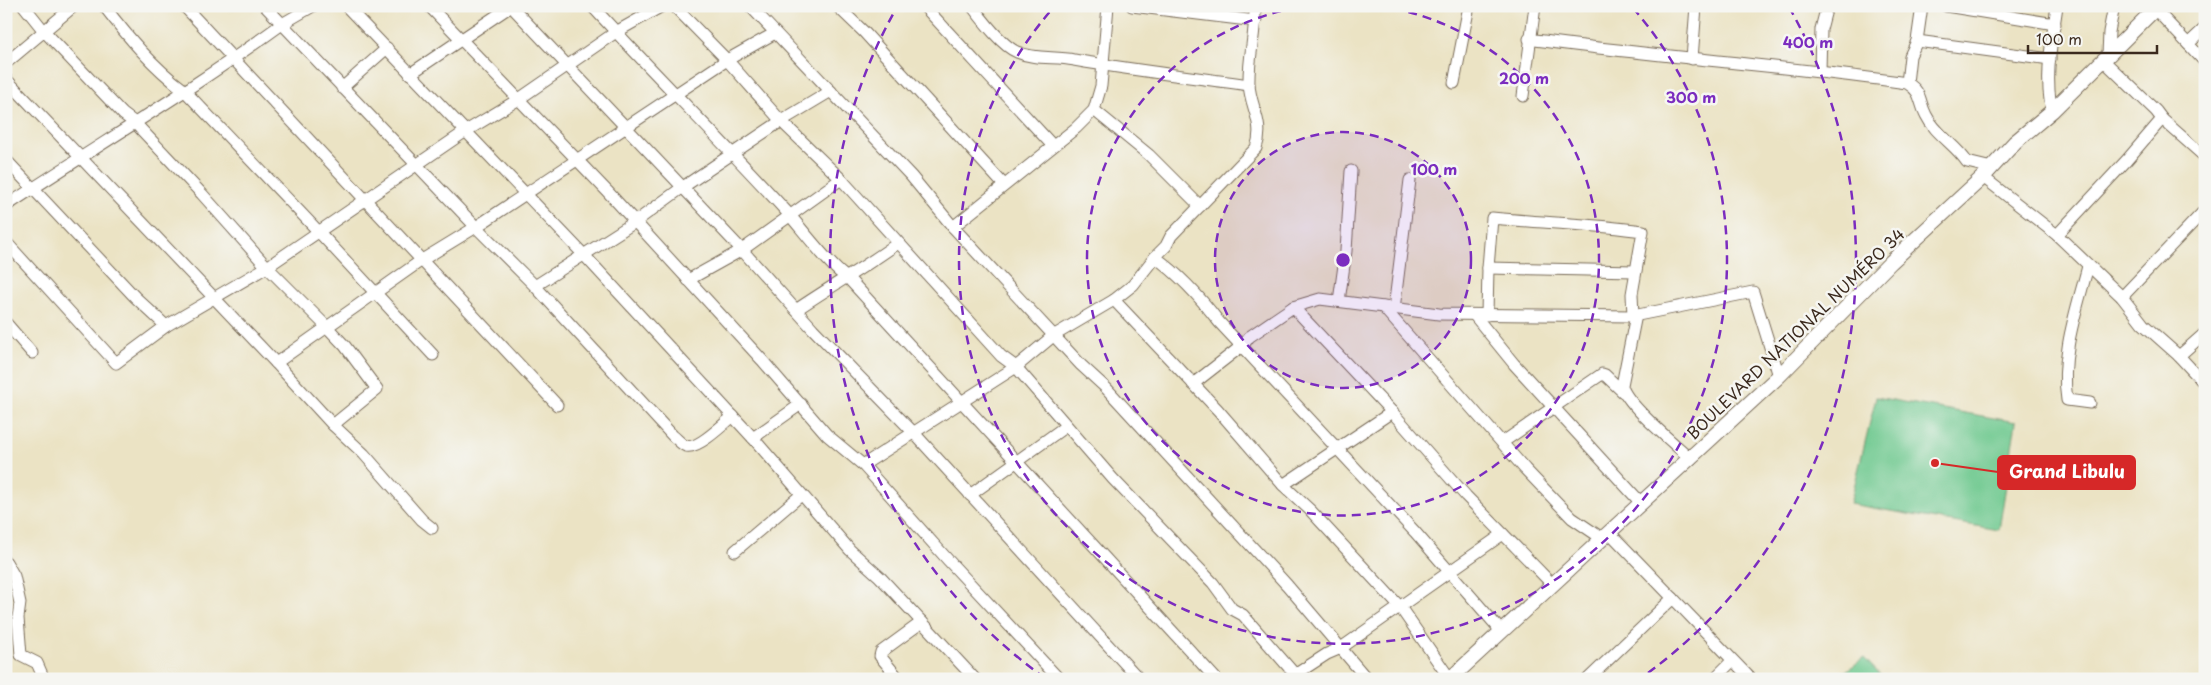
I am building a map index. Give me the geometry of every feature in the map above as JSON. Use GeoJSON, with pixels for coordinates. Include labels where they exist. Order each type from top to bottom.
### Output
{"type":"FeatureCollection","features":[{"type":"Feature","properties":{"kind":"main road","name":"BOULEVARD NATIONAL NUMÉRO 34"},"geometry":{"type":"LineString","coordinates":[[1450,679],[1780,376],[1891,262],[1988,172],[2015,142],[2052,111],[2156,8]]}},
{"type":"Feature","properties":{"kind":"street"},"geometry":{"type":"LineString","coordinates":[[24,6],[44,31],[123,114],[135,123],[267,267],[328,327],[345,346],[377,389],[333,425]]}},
{"type":"Feature","properties":{"kind":"street"},"geometry":{"type":"LineString","coordinates":[[6,63],[74,6]]}},
{"type":"Feature","properties":{"kind":"street"},"geometry":{"type":"LineString","coordinates":[[104,6],[140,52],[165,76],[184,90],[433,355]]}},
{"type":"Feature","properties":{"kind":"street"},"geometry":{"type":"LineString","coordinates":[[184,6],[231,59],[365,199],[557,405]]}},
{"type":"Feature","properties":{"kind":"street"},"geometry":{"type":"LineString","coordinates":[[265,6],[417,166],[535,286],[673,436],[685,446],[699,444],[732,416]]}},
{"type":"Feature","properties":{"kind":"street"},"geometry":{"type":"LineString","coordinates":[[6,206],[31,188],[58,174],[282,24],[313,6]]}},
{"type":"Feature","properties":{"kind":"street"},"geometry":{"type":"LineString","coordinates":[[346,6],[584,255],[753,438],[850,550],[880,577],[975,679]]}},
{"type":"Feature","properties":{"kind":"street"},"geometry":{"type":"LineString","coordinates":[[429,6],[577,158],[827,435],[863,465],[1058,679]]}},
{"type":"Feature","properties":{"kind":"street"},"geometry":{"type":"LineString","coordinates":[[410,74],[511,6],[742,250],[812,329],[913,432],[1139,679]]}},
{"type":"Feature","properties":{"kind":"street"},"geometry":{"type":"LineString","coordinates":[[592,6],[734,154],[790,215],[841,275],[848,278],[1216,679]]}},
{"type":"Feature","properties":{"kind":"street"},"geometry":{"type":"LineString","coordinates":[[6,242],[116,363],[166,326],[267,267],[466,131],[519,99],[616,32],[662,6]]}},
{"type":"Feature","properties":{"kind":"street"},"geometry":{"type":"LineString","coordinates":[[674,6],[727,60],[782,121],[841,179],[1001,356],[1016,367],[1113,479],[1213,583],[1232,608],[1243,615],[1294,678],[1450,573],[1503,534]]}},
{"type":"Feature","properties":{"kind":"street"},"geometry":{"type":"LineString","coordinates":[[750,6],[911,176],[953,227],[1053,336],[1142,427],[1287,585],[1367,679]]}},
{"type":"Feature","properties":{"kind":"street"},"geometry":{"type":"LineString","coordinates":[[837,6],[864,32],[1004,184]]}},
{"type":"Feature","properties":{"kind":"street"},"geometry":{"type":"LineString","coordinates":[[924,6],[1053,146]]}},
{"type":"Feature","properties":{"kind":"street"},"geometry":{"type":"LineString","coordinates":[[972,6],[982,20],[1016,52],[1249,85]]}},
{"type":"Feature","properties":{"kind":"street"},"geometry":{"type":"LineString","coordinates":[[953,227],[1004,184],[1076,128],[1094,110],[1101,86],[1108,6]]}},
{"type":"Feature","properties":{"kind":"street"},"geometry":{"type":"LineString","coordinates":[[1132,6],[1256,20]]}},
{"type":"Feature","properties":{"kind":"street"},"geometry":{"type":"LineString","coordinates":[[863,465],[1016,367],[1053,336],[1114,300],[1133,286],[1166,246],[1171,236],[1256,148],[1260,138],[1249,85],[1256,20],[1255,6]]}},
{"type":"Feature","properties":{"kind":"street"},"geometry":{"type":"LineString","coordinates":[[1454,83],[1469,6]]}},
{"type":"Feature","properties":{"kind":"street"},"geometry":{"type":"LineString","coordinates":[[1523,96],[1529,39],[1535,6]]}},
{"type":"Feature","properties":{"kind":"street"},"geometry":{"type":"LineString","coordinates":[[1692,59],[1696,6]]}},
{"type":"Feature","properties":{"kind":"street"},"geometry":{"type":"LineString","coordinates":[[1820,71],[1822,29],[1827,6]]}},
{"type":"Feature","properties":{"kind":"street"},"geometry":{"type":"LineString","coordinates":[[1906,83],[1910,56],[1918,41],[1922,6]]}},
{"type":"Feature","properties":{"kind":"street"},"geometry":{"type":"LineString","coordinates":[[1946,6],[2055,24]]}},
{"type":"Feature","properties":{"kind":"street"},"geometry":{"type":"LineString","coordinates":[[2052,111],[2048,98],[2050,59],[2057,6]]}},
{"type":"Feature","properties":{"kind":"street"},"geometry":{"type":"LineString","coordinates":[[2114,6],[2106,57],[2162,119],[2205,157]]}},
{"type":"Feature","properties":{"kind":"street"},"geometry":{"type":"LineString","coordinates":[[2156,8],[2205,62]]}},
{"type":"Feature","properties":{"kind":"street"},"geometry":{"type":"LineString","coordinates":[[2188,44],[2205,28]]}},
{"type":"Feature","properties":{"kind":"street"},"geometry":{"type":"LineString","coordinates":[[276,363],[422,260],[476,227],[525,192],[727,60],[775,33]]}},
{"type":"Feature","properties":{"kind":"street"},"geometry":{"type":"LineString","coordinates":[[1529,39],[1621,52],[1798,71],[1820,71],[1906,83],[1916,88],[1926,115],[1967,162],[1988,172],[2056,235],[2122,297],[2143,324],[2179,356],[2205,384]]}},
{"type":"Feature","properties":{"kind":"street"},"geometry":{"type":"LineString","coordinates":[[1918,41],[2050,59]]}},
{"type":"Feature","properties":{"kind":"street"},"geometry":{"type":"LineString","coordinates":[[342,88],[387,48]]}},
{"type":"Feature","properties":{"kind":"street"},"geometry":{"type":"LineString","coordinates":[[6,79],[333,425],[364,454],[422,520],[432,528]]}},
{"type":"Feature","properties":{"kind":"street"},"geometry":{"type":"LineString","coordinates":[[535,286],[635,222],[682,187],[782,121],[831,91]]}},
{"type":"Feature","properties":{"kind":"street"},"geometry":{"type":"LineString","coordinates":[[1094,110],[1149,155],[1200,206]]}},
{"type":"Feature","properties":{"kind":"street"},"geometry":{"type":"LineString","coordinates":[[2056,235],[2126,161],[2162,119]]}},
{"type":"Feature","properties":{"kind":"street"},"geometry":{"type":"LineString","coordinates":[[6,160],[135,297],[166,326]]}},
{"type":"Feature","properties":{"kind":"street"},"geometry":{"type":"LineString","coordinates":[[1340,301],[1346,251],[1351,171]]}},
{"type":"Feature","properties":{"kind":"street"},"geometry":{"type":"LineString","coordinates":[[688,280],[742,250],[841,179]]}},
{"type":"Feature","properties":{"kind":"street"},"geometry":{"type":"LineString","coordinates":[[1410,180],[1389,308],[1525,470],[1572,518],[1606,536],[1673,598],[1751,679]]}},
{"type":"Feature","properties":{"kind":"street"},"geometry":{"type":"LineString","coordinates":[[2122,297],[2205,210]]}},
{"type":"Feature","properties":{"kind":"street"},"geometry":{"type":"LineString","coordinates":[[1487,315],[1492,218],[1643,231],[1632,294],[1635,315],[1622,385],[1623,392]]}},
{"type":"Feature","properties":{"kind":"street"},"geometry":{"type":"LineString","coordinates":[[796,310],[831,286],[848,278],[898,243]]}},
{"type":"Feature","properties":{"kind":"street"},"geometry":{"type":"LineString","coordinates":[[1155,257],[1183,279],[1186,286],[1199,296],[1219,322],[1243,345],[1338,448],[1502,632]]}},
{"type":"Feature","properties":{"kind":"street"},"geometry":{"type":"LineString","coordinates":[[2088,266],[2070,336],[2064,379],[2067,400],[2077,403],[2090,403]]}},
{"type":"Feature","properties":{"kind":"street"},"geometry":{"type":"LineString","coordinates":[[1488,268],[1635,270]]}},
{"type":"Feature","properties":{"kind":"street"},"geometry":{"type":"LineString","coordinates":[[1193,384],[1243,345],[1250,337],[1293,307],[1320,300],[1439,314],[1475,316],[1635,315],[1753,292],[1780,376]]}},
{"type":"Feature","properties":{"kind":"street"},"geometry":{"type":"LineString","coordinates":[[1114,300],[1218,410],[1283,485],[1310,510],[1400,607],[1450,679]]}},
{"type":"Feature","properties":{"kind":"street"},"geometry":{"type":"LineString","coordinates":[[1293,307],[1392,412],[1466,496],[1552,584]]}},
{"type":"Feature","properties":{"kind":"street"},"geometry":{"type":"LineString","coordinates":[[1475,316],[1514,364],[1642,504]]}},
{"type":"Feature","properties":{"kind":"street"},"geometry":{"type":"LineString","coordinates":[[6,323],[32,353]]}},
{"type":"Feature","properties":{"kind":"street"},"geometry":{"type":"LineString","coordinates":[[2179,356],[2205,333]]}},
{"type":"Feature","properties":{"kind":"street"},"geometry":{"type":"LineString","coordinates":[[1503,442],[1602,374],[1691,459]]}},
{"type":"Feature","properties":{"kind":"street"},"geometry":{"type":"LineString","coordinates":[[753,438],[801,404]]}},
{"type":"Feature","properties":{"kind":"street"},"geometry":{"type":"LineString","coordinates":[[1283,485],[1392,412]]}},
{"type":"Feature","properties":{"kind":"street"},"geometry":{"type":"LineString","coordinates":[[970,494],[1066,426]]}},
{"type":"Feature","properties":{"kind":"street"},"geometry":{"type":"LineString","coordinates":[[735,552],[801,495]]}},
{"type":"Feature","properties":{"kind":"street"},"geometry":{"type":"LineString","coordinates":[[6,562],[14,576],[20,603],[18,618],[21,655],[37,664],[44,679]]}},
{"type":"Feature","properties":{"kind":"street"},"geometry":{"type":"LineString","coordinates":[[1588,679],[1673,598]]}},
{"type":"Feature","properties":{"kind":"street"},"geometry":{"type":"LineString","coordinates":[[899,679],[883,661],[880,656],[881,652],[922,622]]}},
{"type":"Feature","properties":{"kind":"street"},"geometry":{"type":"LineString","coordinates":[[1714,679],[1732,661]]}},
{"type":"Feature","properties":{"kind":"green space"},"geometry":{"type":"Polygon","coordinates":[[[1876,397],[2016,422],[1999,530],[1850,504],[1876,397]]]}},
{"type":"Feature","properties":{"kind":"green space"},"geometry":{"type":"Polygon","coordinates":[[[1864,658],[1884,679],[1835,679],[1864,658]]]}},
{"type":"Feature","properties":{"kind":"place","name":"Grand Libulu"},"geometry":{"type":"Point","coordinates":[1935,463]}}]}
